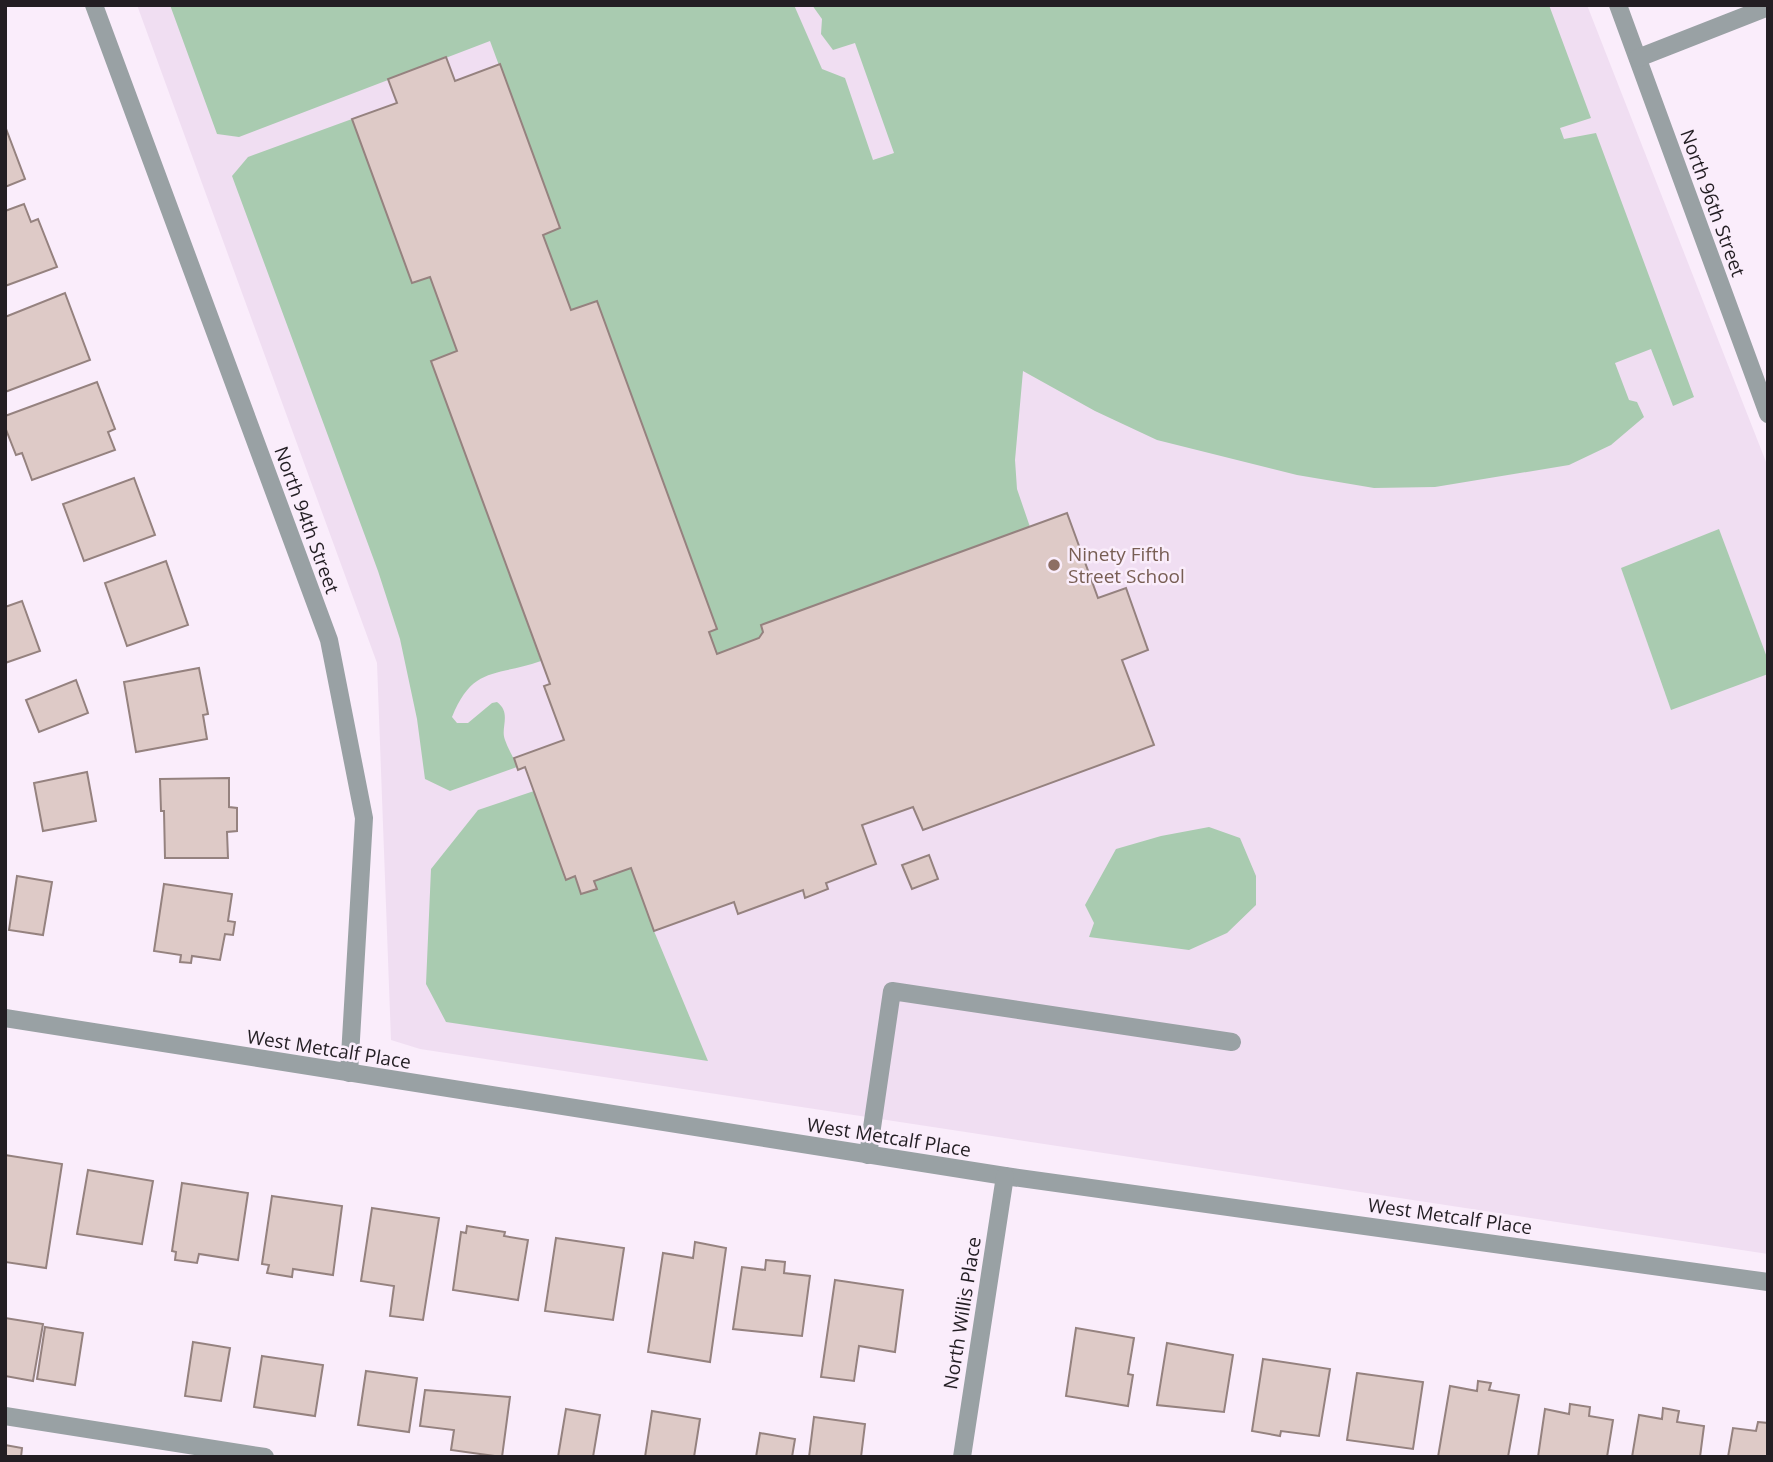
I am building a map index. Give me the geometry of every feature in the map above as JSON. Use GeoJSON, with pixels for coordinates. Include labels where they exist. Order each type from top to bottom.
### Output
{"type":"FeatureCollection","features":[{"type":"Feature","properties":{"kind":"street","name":"North 94th Street"},"geometry":{"type":"LineString","coordinates":[[94,5],[329,640],[364,818],[349,1073]]}},
{"type":"Feature","properties":{"kind":"street","name":"North 96th Street"},"geometry":{"type":"LineString","coordinates":[[1618,5],[1768,414]]}},
{"type":"Feature","properties":{"kind":"street"},"geometry":{"type":"LineString","coordinates":[[1638,58],[1768,7]]}},
{"type":"Feature","properties":{"kind":"street"},"geometry":{"type":"LineString","coordinates":[[868,1155],[892,991],[1232,1042]]}},
{"type":"Feature","properties":{"kind":"street","name":"West Metcalf Place"},"geometry":{"type":"LineString","coordinates":[[5,1018],[1004,1176],[1768,1282]]}},
{"type":"Feature","properties":{"kind":"street","name":"North Willis Place"},"geometry":{"type":"LineString","coordinates":[[962,1457],[1004,1176]]}},
{"type":"Feature","properties":{"kind":"street"},"geometry":{"type":"LineString","coordinates":[[5,1416],[265,1457]]}},
{"type":"Feature","properties":{"kind":"shaded area","name":"Ninety Fifth Street School"},"geometry":{"type":"Polygon","coordinates":[[[137,5],[1587,5],[1768,467],[1768,1254],[420,1049],[391,1040],[377,663],[137,5]]]}},
{"type":"Feature","properties":{"kind":"green space"},"geometry":{"type":"Polygon","coordinates":[[[170,5],[794,5],[822,69],[845,78],[873,160],[894,153],[855,43],[833,50],[821,34],[822,19],[812,5],[1549,5],[1591,118],[1560,128],[1564,139],[1596,133],[1694,397],[1673,406],[1651,349],[1615,363],[1629,400],[1637,402],[1644,417],[1611,445],[1569,465],[1435,487],[1374,488],[1297,475],[1157,440],[1095,411],[1023,371],[1015,460],[1017,489],[1030,527],[761,625],[763,632],[759,638],[717,654],[709,632],[717,628],[597,301],[571,310],[543,235],[559,228],[490,41],[239,137],[217,134],[170,5]]]}},
{"type":"Feature","properties":{"kind":"green space"},"geometry":{"type":"Polygon","coordinates":[[[352,119],[412,283],[430,277],[457,351],[431,361],[541,661],[488,676],[468,689],[460,700],[452,717],[457,723],[468,723],[492,703],[497,702],[501,706],[505,716],[505,740],[517,767],[450,791],[425,779],[417,719],[400,639],[378,571],[232,176],[248,157],[352,119]]]}},
{"type":"Feature","properties":{"kind":"green space"},"geometry":{"type":"Polygon","coordinates":[[[1719,529],[1768,660],[1768,674],[1671,710],[1621,568],[1719,529]]]}},
{"type":"Feature","properties":{"kind":"green space"},"geometry":{"type":"Polygon","coordinates":[[[534,791],[566,879],[575,876],[581,894],[597,889],[594,881],[631,868],[708,1061],[446,1022],[426,984],[431,869],[478,810],[534,791]]]}},
{"type":"Feature","properties":{"kind":"green space"},"geometry":{"type":"Polygon","coordinates":[[[1209,827],[1240,838],[1256,876],[1256,905],[1227,933],[1189,950],[1089,937],[1094,923],[1085,905],[1116,849],[1161,836],[1209,827]]]}},
{"type":"Feature","properties":{"kind":"building"},"geometry":{"type":"Polygon","coordinates":[[[446,57],[455,81],[500,64],[560,228],[543,235],[571,310],[597,301],[717,629],[709,632],[717,654],[759,638],[763,632],[761,625],[1067,513],[1098,598],[1126,588],[1148,650],[1122,660],[1154,745],[923,830],[913,807],[862,825],[876,864],[826,883],[828,889],[805,898],[803,890],[738,914],[734,902],[654,931],[631,868],[594,881],[597,889],[581,894],[575,876],[566,880],[525,767],[518,770],[514,758],[564,740],[544,686],[550,684],[431,361],[457,351],[430,277],[412,283],[352,119],[397,103],[388,79],[446,57]]]}},
{"type":"Feature","properties":{"kind":"building"},"geometry":{"type":"Polygon","coordinates":[[[5,126],[25,179],[5,187],[5,126]]]}},
{"type":"Feature","properties":{"kind":"building"},"geometry":{"type":"Polygon","coordinates":[[[24,204],[31,222],[38,219],[57,267],[5,286],[5,211],[24,204]]]}},
{"type":"Feature","properties":{"kind":"building"},"geometry":{"type":"Polygon","coordinates":[[[65,293],[90,360],[5,392],[5,317],[65,293]]]}},
{"type":"Feature","properties":{"kind":"building"},"geometry":{"type":"Polygon","coordinates":[[[97,382],[115,429],[108,432],[115,450],[32,480],[22,453],[16,455],[5,427],[5,416],[97,382]]]}},
{"type":"Feature","properties":{"kind":"building"},"geometry":{"type":"Polygon","coordinates":[[[134,478],[155,535],[84,561],[63,504],[134,478]]]}},
{"type":"Feature","properties":{"kind":"building"},"geometry":{"type":"Polygon","coordinates":[[[166,561],[188,625],[127,646],[105,583],[166,561]]]}},
{"type":"Feature","properties":{"kind":"building"},"geometry":{"type":"Polygon","coordinates":[[[22,601],[40,651],[5,663],[5,607],[22,601]]]}},
{"type":"Feature","properties":{"kind":"building"},"geometry":{"type":"Polygon","coordinates":[[[199,668],[208,714],[203,715],[207,739],[136,752],[124,682],[199,668]]]}},
{"type":"Feature","properties":{"kind":"building"},"geometry":{"type":"Polygon","coordinates":[[[76,680],[88,713],[39,732],[26,700],[76,680]]]}},
{"type":"Feature","properties":{"kind":"building"},"geometry":{"type":"Polygon","coordinates":[[[87,772],[96,821],[43,831],[34,783],[87,772]]]}},
{"type":"Feature","properties":{"kind":"building"},"geometry":{"type":"Polygon","coordinates":[[[229,778],[229,807],[237,808],[237,831],[227,832],[228,858],[165,858],[160,779],[229,778]]]}},
{"type":"Feature","properties":{"kind":"building"},"geometry":{"type":"Polygon","coordinates":[[[929,855],[938,879],[912,889],[902,865],[929,855]]]}},
{"type":"Feature","properties":{"kind":"building"},"geometry":{"type":"Polygon","coordinates":[[[17,876],[52,882],[43,935],[9,930],[17,876]]]}},
{"type":"Feature","properties":{"kind":"building"},"geometry":{"type":"Polygon","coordinates":[[[164,884],[232,894],[228,921],[235,922],[233,935],[225,934],[220,960],[192,956],[191,963],[180,962],[181,955],[154,951],[164,884]]]}},
{"type":"Feature","properties":{"kind":"building"},"geometry":{"type":"Polygon","coordinates":[[[5,1155],[62,1164],[46,1268],[5,1262],[5,1155]]]}},
{"type":"Feature","properties":{"kind":"building"},"geometry":{"type":"Polygon","coordinates":[[[88,1170],[153,1181],[142,1244],[77,1234],[88,1170]]]}},
{"type":"Feature","properties":{"kind":"building"},"geometry":{"type":"Polygon","coordinates":[[[182,1183],[248,1193],[238,1260],[199,1254],[197,1263],[175,1260],[176,1252],[172,1251],[182,1183]]]}},
{"type":"Feature","properties":{"kind":"building"},"geometry":{"type":"Polygon","coordinates":[[[272,1196],[342,1206],[333,1275],[293,1269],[292,1277],[267,1273],[269,1265],[262,1264],[272,1196]]]}},
{"type":"Feature","properties":{"kind":"building"},"geometry":{"type":"Polygon","coordinates":[[[372,1208],[439,1218],[423,1320],[390,1316],[394,1286],[361,1281],[372,1208]]]}},
{"type":"Feature","properties":{"kind":"building"},"geometry":{"type":"Polygon","coordinates":[[[467,1226],[505,1232],[504,1236],[528,1240],[518,1300],[453,1290],[461,1232],[466,1233],[467,1226]]]}},
{"type":"Feature","properties":{"kind":"building"},"geometry":{"type":"Polygon","coordinates":[[[556,1238],[624,1248],[613,1320],[545,1311],[556,1238]]]}},
{"type":"Feature","properties":{"kind":"building"},"geometry":{"type":"Polygon","coordinates":[[[695,1242],[726,1248],[710,1362],[648,1352],[663,1253],[693,1258],[695,1242]]]}},
{"type":"Feature","properties":{"kind":"building"},"geometry":{"type":"Polygon","coordinates":[[[766,1260],[785,1262],[784,1273],[810,1276],[802,1336],[733,1329],[742,1267],[765,1270],[766,1260]]]}},
{"type":"Feature","properties":{"kind":"building"},"geometry":{"type":"Polygon","coordinates":[[[835,1280],[903,1290],[895,1352],[859,1346],[854,1381],[821,1377],[835,1280]]]}},
{"type":"Feature","properties":{"kind":"building"},"geometry":{"type":"Polygon","coordinates":[[[5,1318],[43,1324],[33,1381],[5,1376],[5,1318]]]}},
{"type":"Feature","properties":{"kind":"building"},"geometry":{"type":"Polygon","coordinates":[[[45,1327],[83,1333],[75,1385],[37,1379],[45,1327]]]}},
{"type":"Feature","properties":{"kind":"building"},"geometry":{"type":"Polygon","coordinates":[[[1076,1328],[1134,1338],[1128,1374],[1133,1375],[1128,1406],[1066,1396],[1076,1328]]]}},
{"type":"Feature","properties":{"kind":"building"},"geometry":{"type":"Polygon","coordinates":[[[193,1342],[230,1348],[221,1401],[185,1396],[193,1342]]]}},
{"type":"Feature","properties":{"kind":"building"},"geometry":{"type":"Polygon","coordinates":[[[1167,1343],[1233,1355],[1224,1412],[1157,1405],[1167,1343]]]}},
{"type":"Feature","properties":{"kind":"building"},"geometry":{"type":"Polygon","coordinates":[[[262,1356],[323,1365],[315,1416],[254,1407],[262,1356]]]}},
{"type":"Feature","properties":{"kind":"building"},"geometry":{"type":"Polygon","coordinates":[[[1263,1359],[1330,1369],[1319,1436],[1281,1431],[1280,1436],[1252,1431],[1263,1359]]]}},
{"type":"Feature","properties":{"kind":"building"},"geometry":{"type":"Polygon","coordinates":[[[366,1371],[417,1378],[409,1432],[358,1425],[366,1371]]]}},
{"type":"Feature","properties":{"kind":"building"},"geometry":{"type":"Polygon","coordinates":[[[1357,1373],[1423,1382],[1413,1449],[1347,1440],[1357,1373]]]}},
{"type":"Feature","properties":{"kind":"building"},"geometry":{"type":"Polygon","coordinates":[[[1478,1381],[1491,1383],[1489,1390],[1519,1395],[1508,1457],[1438,1457],[1450,1386],[1477,1391],[1478,1381]]]}},
{"type":"Feature","properties":{"kind":"building"},"geometry":{"type":"Polygon","coordinates":[[[425,1390],[510,1397],[502,1457],[451,1450],[454,1430],[420,1426],[425,1390]]]}},
{"type":"Feature","properties":{"kind":"building"},"geometry":{"type":"Polygon","coordinates":[[[1570,1404],[1590,1407],[1589,1416],[1613,1420],[1607,1457],[1538,1457],[1545,1409],[1569,1414],[1570,1404]]]}},
{"type":"Feature","properties":{"kind":"building"},"geometry":{"type":"Polygon","coordinates":[[[1663,1408],[1679,1411],[1677,1422],[1704,1426],[1700,1457],[1632,1457],[1639,1415],[1662,1419],[1663,1408]]]}},
{"type":"Feature","properties":{"kind":"building"},"geometry":{"type":"Polygon","coordinates":[[[566,1409],[600,1415],[593,1457],[558,1457],[566,1409]]]}},
{"type":"Feature","properties":{"kind":"building"},"geometry":{"type":"Polygon","coordinates":[[[652,1411],[700,1419],[694,1457],[645,1457],[652,1411]]]}},
{"type":"Feature","properties":{"kind":"building"},"geometry":{"type":"Polygon","coordinates":[[[814,1417],[865,1424],[861,1457],[809,1457],[814,1417]]]}},
{"type":"Feature","properties":{"kind":"building"},"geometry":{"type":"Polygon","coordinates":[[[1758,1422],[1768,1423],[1768,1457],[1728,1457],[1733,1428],[1756,1431],[1758,1422]]]}},
{"type":"Feature","properties":{"kind":"building"},"geometry":{"type":"Polygon","coordinates":[[[760,1433],[795,1439],[792,1457],[756,1457],[760,1433]]]}},
{"type":"Feature","properties":{"kind":"building"},"geometry":{"type":"Polygon","coordinates":[[[5,1445],[22,1448],[21,1457],[5,1457],[5,1445]]]}},
{"type":"Feature","properties":{"kind":"place","name":"Ninety Fifth Street School"},"geometry":{"type":"Point","coordinates":[1054,565]}}]}
